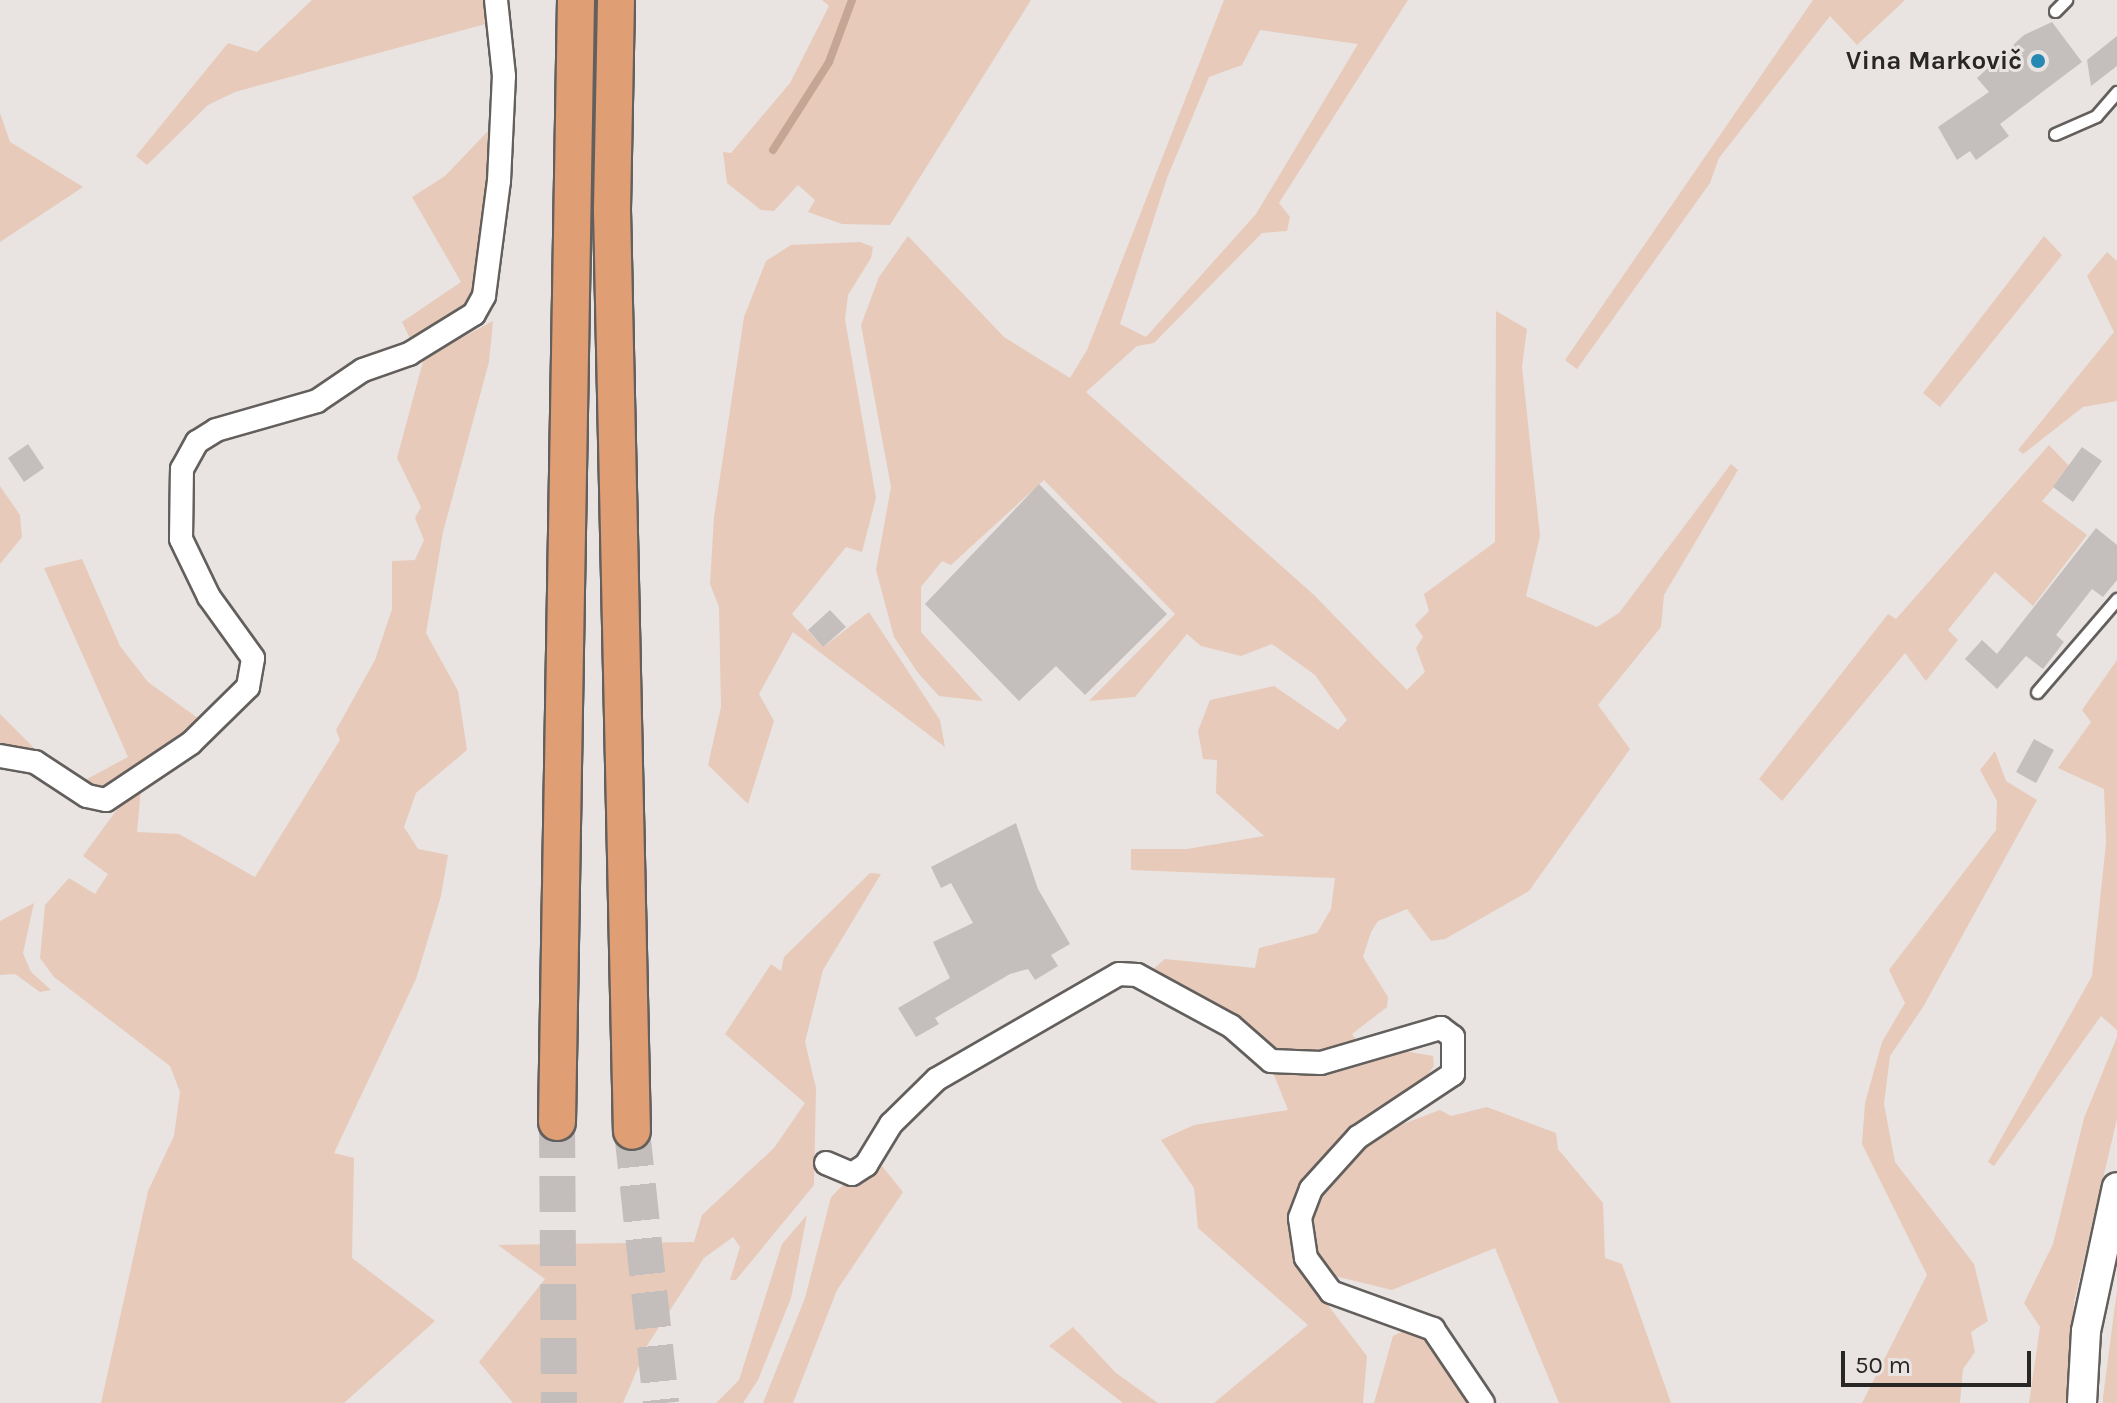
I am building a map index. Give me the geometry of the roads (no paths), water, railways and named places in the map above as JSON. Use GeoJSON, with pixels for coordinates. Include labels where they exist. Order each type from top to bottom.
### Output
{"type":"FeatureCollection","features":[{"type":"Feature","properties":{"kind":"highway"},"geometry":{"type":"LineString","coordinates":[[557,1122],[576,0]]}},
{"type":"Feature","properties":{"kind":"highway"},"geometry":{"type":"LineString","coordinates":[[616,0],[612,210],[632,1131]]}},
{"type":"Feature","properties":{"kind":"street"},"geometry":{"type":"LineString","coordinates":[[0,756],[35,762],[87,796],[106,800],[191,743],[248,687],[253,658],[209,597],[181,539],[182,469],[197,442],[216,430],[317,401],[363,370],[409,354],[474,314],[484,296],[499,181],[504,76],[496,0]]}},
{"type":"Feature","properties":{"kind":"street"},"geometry":{"type":"LineString","coordinates":[[826,1163],[852,1174],[866,1165],[891,1124],[937,1079],[1119,974],[1137,975],[1231,1026],[1271,1061],[1321,1063],[1441,1028],[1453,1037],[1453,1074],[1358,1137],[1311,1189],[1300,1218],[1306,1258],[1331,1292],[1433,1329],[1483,1403]]}},
{"type":"Feature","properties":{"kind":"street"},"geometry":{"type":"LineString","coordinates":[[2082,1403],[2086,1331],[2117,1187]]}},
{"type":"Feature","properties":{"kind":"lane"},"geometry":{"type":"LineString","coordinates":[[2055,11],[2066,0]]}},
{"type":"Feature","properties":{"kind":"lane"},"geometry":{"type":"LineString","coordinates":[[2055,134],[2096,116],[2117,92]]}},
{"type":"Feature","properties":{"kind":"lane"},"geometry":{"type":"LineString","coordinates":[[2037,692],[2117,599]]}},
{"type":"Feature","properties":{"kind":"waterway"},"geometry":{"type":"LineString","coordinates":[[773,150],[829,62],[852,0]]}},
{"type":"Feature","properties":{"kind":"tunnel"},"geometry":{"type":"LineString","coordinates":[[557,1122],[559,1403]]}},
{"type":"Feature","properties":{"kind":"tunnel"},"geometry":{"type":"LineString","coordinates":[[632,1131],[661,1403]]}},
{"type":"Feature","properties":{"kind":"place","name":"Vina Markovič"},"geometry":{"type":"Point","coordinates":[2038,61]}}]}
